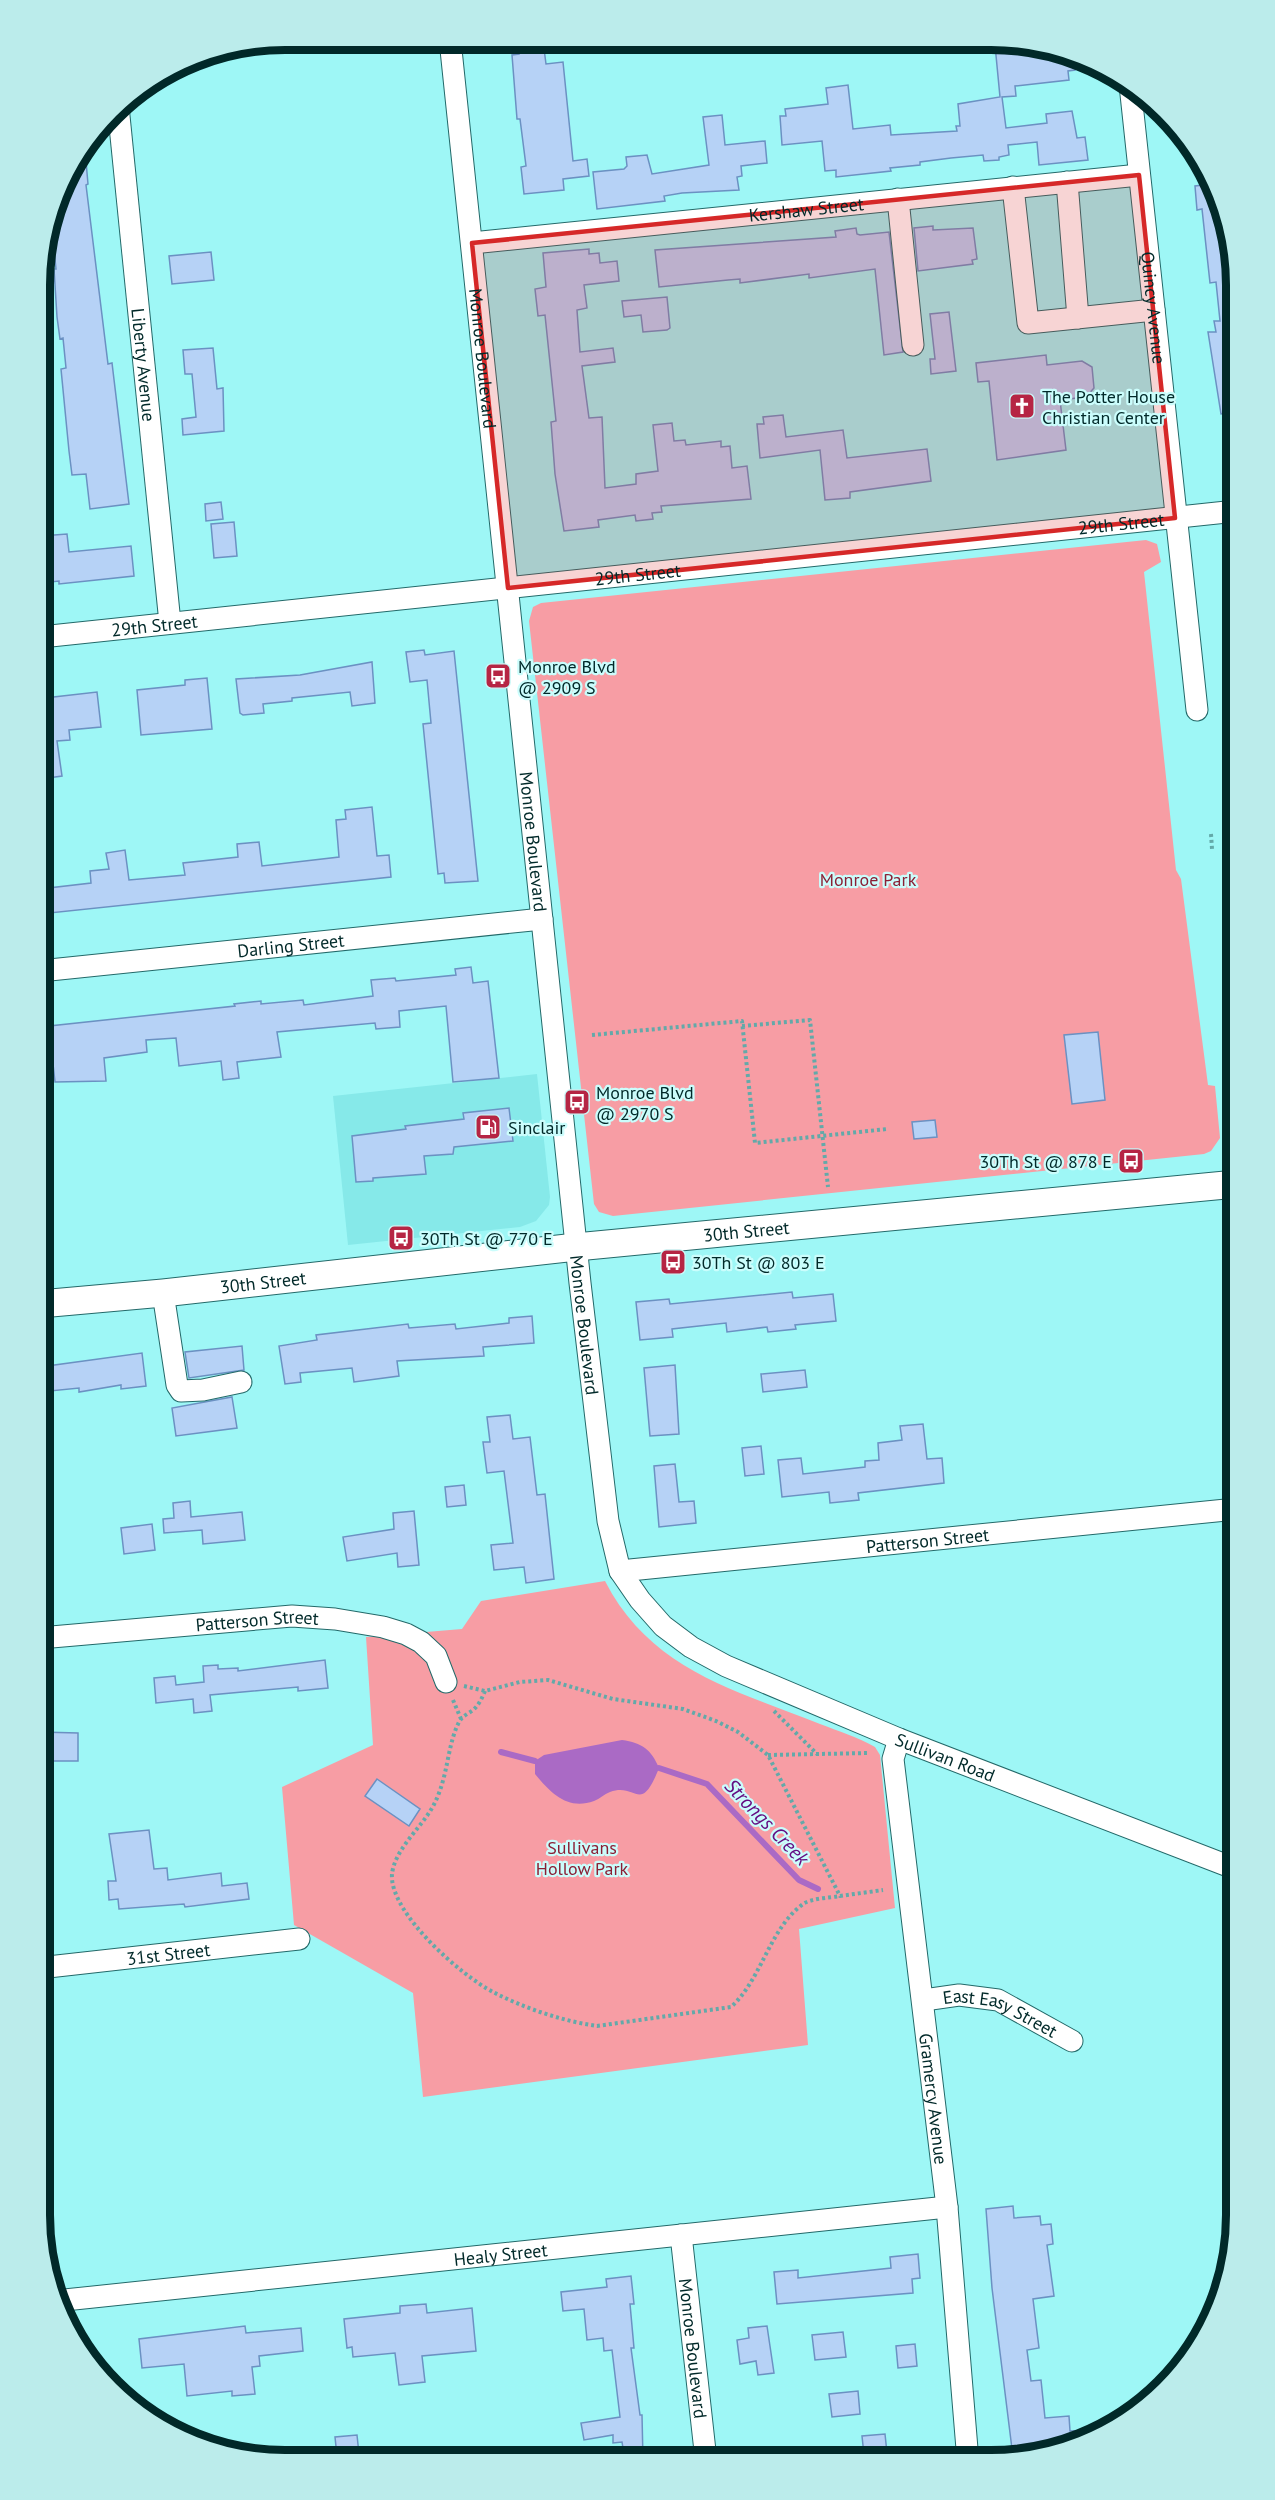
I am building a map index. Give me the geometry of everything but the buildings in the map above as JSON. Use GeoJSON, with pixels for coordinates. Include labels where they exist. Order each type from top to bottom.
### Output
{"type":"FeatureCollection","features":[{"type":"Feature","properties":{"kind":"main road","name":"30th Street"},"geometry":{"type":"LineString","coordinates":[[50,1303],[163,1293],[576,1247],[1226,1185]]}},
{"type":"Feature","properties":{"kind":"street","name":"Monroe Boulevard"},"geometry":{"type":"LineString","coordinates":[[451,50],[576,1247],[608,1521],[620,1571],[640,1600],[663,1626]]}},
{"type":"Feature","properties":{"kind":"street","name":"Quincy Avenue"},"geometry":{"type":"LineString","coordinates":[[1131,97],[1197,710]]}},
{"type":"Feature","properties":{"kind":"street","name":"Liberty Avenue"},"geometry":{"type":"LineString","coordinates":[[119,117],[170,623]]}},
{"type":"Feature","properties":{"kind":"street","name":"Kershaw Street"},"geometry":{"type":"LineString","coordinates":[[472,243],[1139,175]]}},
{"type":"Feature","properties":{"kind":"street"},"geometry":{"type":"LineString","coordinates":[[1066,182],[1078,318]]}},
{"type":"Feature","properties":{"kind":"street"},"geometry":{"type":"LineString","coordinates":[[1013,187],[1028,323],[1154,310]]}},
{"type":"Feature","properties":{"kind":"street"},"geometry":{"type":"LineString","coordinates":[[898,199],[913,345]]}},
{"type":"Feature","properties":{"kind":"street","name":"29th Street"},"geometry":{"type":"LineString","coordinates":[[50,636],[1226,512]]}},
{"type":"Feature","properties":{"kind":"street","name":"Darling Street"},"geometry":{"type":"LineString","coordinates":[[50,970],[542,919]]}},
{"type":"Feature","properties":{"kind":"street"},"geometry":{"type":"LineString","coordinates":[[163,1293],[177,1385],[181,1391],[203,1390],[241,1382]]}},
{"type":"Feature","properties":{"kind":"street","name":"Patterson Street"},"geometry":{"type":"LineString","coordinates":[[620,1571],[1226,1510]]}},
{"type":"Feature","properties":{"kind":"street","name":"Patterson Street"},"geometry":{"type":"LineString","coordinates":[[50,1637],[292,1616],[335,1619],[383,1627],[406,1634],[421,1642],[436,1656],[446,1682]]}},
{"type":"Feature","properties":{"kind":"street","name":"Sullivan Road"},"geometry":{"type":"LineString","coordinates":[[663,1626],[691,1647],[726,1666],[899,1739],[1226,1865]]}},
{"type":"Feature","properties":{"kind":"street","name":"Gramercy Avenue"},"geometry":{"type":"LineString","coordinates":[[899,1739],[893,1758],[924,2000],[947,2207],[967,2450]]}},
{"type":"Feature","properties":{"kind":"street","name":"31st Street"},"geometry":{"type":"LineString","coordinates":[[50,1967],[299,1939]]}},
{"type":"Feature","properties":{"kind":"street","name":"East Easy Street"},"geometry":{"type":"LineString","coordinates":[[924,2000],[959,1995],[998,2000],[1072,2041]]}},
{"type":"Feature","properties":{"kind":"street","name":"Healy Street"},"geometry":{"type":"LineString","coordinates":[[65,2300],[947,2207]]}},
{"type":"Feature","properties":{"kind":"street","name":"Monroe Boulevard"},"geometry":{"type":"LineString","coordinates":[[681,2235],[705,2450]]}},
{"type":"Feature","properties":{"kind":"path"},"geometry":{"type":"LineString","coordinates":[[1211,834],[1212,849]]}},
{"type":"Feature","properties":{"kind":"path"},"geometry":{"type":"LineString","coordinates":[[742,1026],[810,1020],[828,1187]]}},
{"type":"Feature","properties":{"kind":"path"},"geometry":{"type":"LineString","coordinates":[[592,1035],[742,1021],[755,1143],[887,1129]]}},
{"type":"Feature","properties":{"kind":"path"},"geometry":{"type":"LineString","coordinates":[[446,1682],[485,1691],[520,1682],[548,1680],[613,1699],[683,1709],[731,1729],[753,1742],[768,1755],[840,1896]]}},
{"type":"Feature","properties":{"kind":"path"},"geometry":{"type":"LineString","coordinates":[[446,1682],[460,1719],[444,1783],[432,1808],[401,1852],[392,1873],[394,1893],[406,1914],[429,1940],[476,1982],[513,2002],[581,2024],[597,2026],[731,2007],[743,1996],[788,1919],[805,1903],[884,1890]]}},
{"type":"Feature","properties":{"kind":"path"},"geometry":{"type":"LineString","coordinates":[[460,1719],[473,1710],[485,1691]]}},
{"type":"Feature","properties":{"kind":"path"},"geometry":{"type":"LineString","coordinates":[[774,1711],[818,1754]]}},
{"type":"Feature","properties":{"kind":"path"},"geometry":{"type":"LineString","coordinates":[[768,1755],[869,1753]]}},
{"type":"Feature","properties":{"kind":"highlighted area"},"geometry":{"type":"Polygon","coordinates":[[[1139,175],[1175,518],[508,588],[472,243],[1139,175]]]}},
{"type":"Feature","properties":{"kind":"shaded area"},"geometry":{"type":"Polygon","coordinates":[[[537,1074],[550,1197],[549,1205],[536,1221],[520,1227],[348,1245],[333,1096],[537,1074]]]}},
{"type":"Feature","properties":{"kind":"shaded area"},"geometry":{"type":"Polygon","coordinates":[[[622,1740],[645,1748],[653,1756],[659,1768],[653,1782],[642,1794],[619,1790],[594,1801],[576,1804],[567,1802],[553,1793],[535,1774],[535,1761],[544,1755],[622,1740]]]}},
{"type":"Feature","properties":{"kind":"green space","name":"Monroe Park"},"geometry":{"type":"Polygon","coordinates":[[[1146,540],[1157,544],[1161,562],[1144,572],[1176,870],[1181,879],[1208,1085],[1215,1086],[1220,1138],[1211,1151],[1204,1154],[613,1216],[599,1212],[594,1204],[529,621],[533,607],[541,603],[1146,540]]]}},
{"type":"Feature","properties":{"kind":"green space","name":"Sullivans Hollow Park"},"geometry":{"type":"Polygon","coordinates":[[[605,1581],[624,1611],[645,1636],[670,1656],[697,1673],[756,1700],[855,1737],[875,1747],[880,1755],[895,1908],[799,1929],[808,2045],[423,2097],[413,1993],[294,1925],[282,1787],[373,1745],[366,1637],[462,1629],[481,1601],[605,1581]]]}},
{"type":"Feature","properties":{"kind":"waterway","name":"Strongs Creek"},"geometry":{"type":"LineString","coordinates":[[501,1752],[535,1761]]}},
{"type":"Feature","properties":{"kind":"waterway","name":"Strongs Creek"},"geometry":{"type":"LineString","coordinates":[[659,1768],[707,1784],[799,1880],[818,1889]]}},
{"type":"Feature","properties":{"kind":"place","name":"The Potter House Christian Center"},"geometry":{"type":"Point","coordinates":[1022,406]}},
{"type":"Feature","properties":{"kind":"place","name":"Monroe Blvd @ 2909 S"},"geometry":{"type":"Point","coordinates":[498,676]}},
{"type":"Feature","properties":{"kind":"place","name":"Monroe Blvd @ 2970 S"},"geometry":{"type":"Point","coordinates":[577,1102]}},
{"type":"Feature","properties":{"kind":"place","name":"Sinclair"},"geometry":{"type":"Point","coordinates":[488,1127]}},
{"type":"Feature","properties":{"kind":"place","name":"30Th St @ 878 E"},"geometry":{"type":"Point","coordinates":[1131,1161]}},
{"type":"Feature","properties":{"kind":"place","name":"30Th St @ 770 E"},"geometry":{"type":"Point","coordinates":[401,1238]}},
{"type":"Feature","properties":{"kind":"place","name":"30Th St @ 803 E"},"geometry":{"type":"Point","coordinates":[673,1262]}}]}
